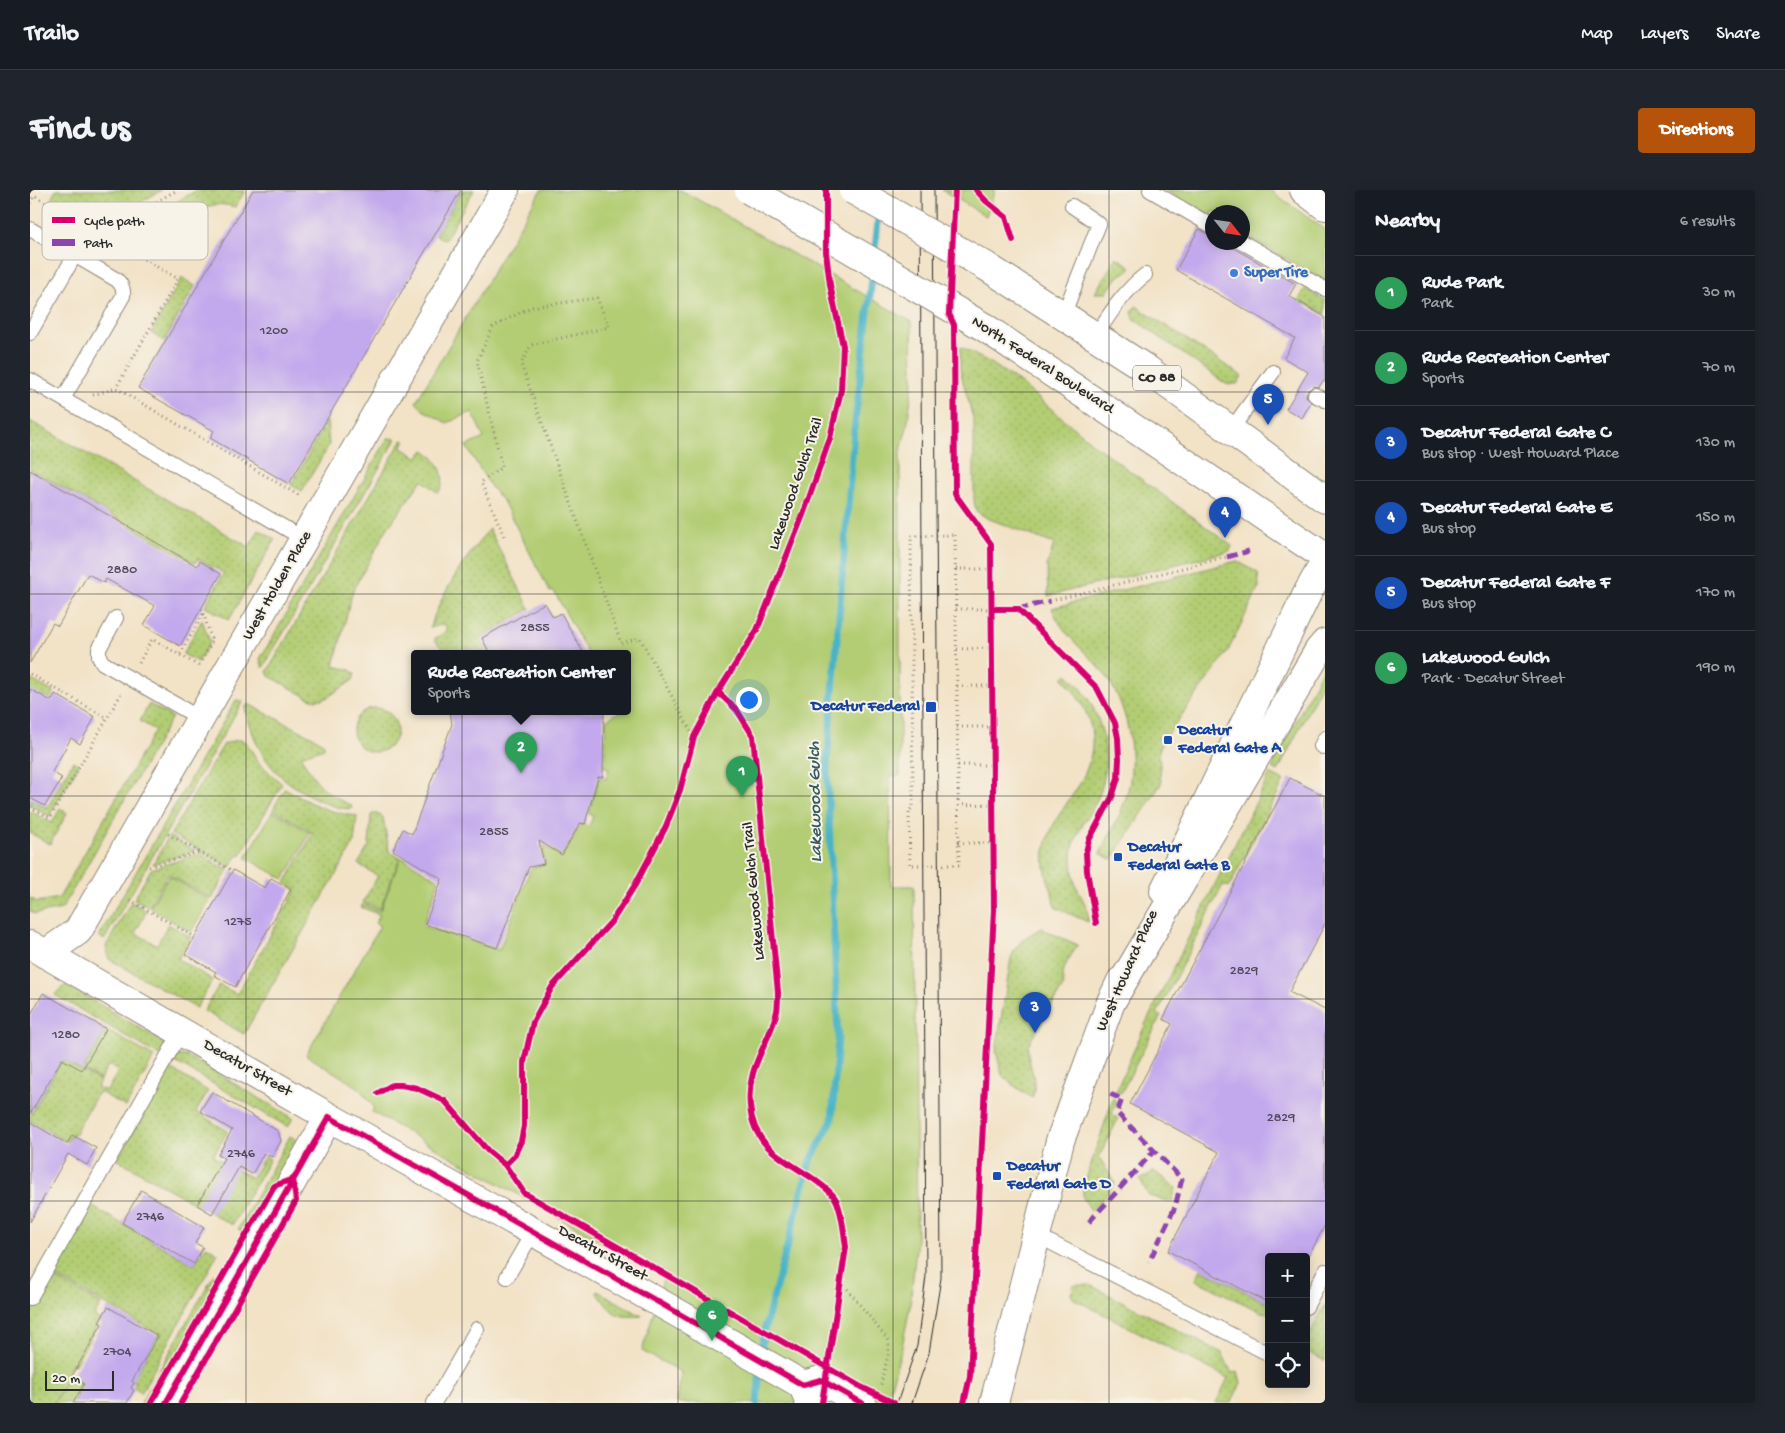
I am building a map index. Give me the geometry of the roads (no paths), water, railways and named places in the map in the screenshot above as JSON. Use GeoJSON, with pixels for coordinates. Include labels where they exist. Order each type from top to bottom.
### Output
{"type":"FeatureCollection","features":[{"type":"Feature","properties":{"kind":"street","name":"West Holden Place"},"geometry":{"type":"LineString","coordinates":[[35,954],[78,932],[505,190]]}},
{"type":"Feature","properties":{"kind":"street","name":"North Federal Boulevard"},"geometry":{"type":"LineString","coordinates":[[749,190],[984,327],[1325,557]]}},
{"type":"Feature","properties":{"kind":"street","name":"CO 88"},"geometry":{"type":"LineString","coordinates":[[853,190],[984,265],[1148,370],[1325,499]]}},
{"type":"Feature","properties":{"kind":"street"},"geometry":{"type":"LineString","coordinates":[[1304,190],[1325,206]]}},
{"type":"Feature","properties":{"kind":"street","name":"West Howard Place"},"geometry":{"type":"LineString","coordinates":[[994,1403],[1060,1141],[1111,1002],[1308,592],[1325,562]]}},
{"type":"Feature","properties":{"kind":"street"},"geometry":{"type":"LineString","coordinates":[[1111,1002],[1319,650],[1325,643]]}},
{"type":"Feature","properties":{"kind":"street","name":"Decatur Street"},"geometry":{"type":"LineString","coordinates":[[35,954],[181,1032],[667,1307],[807,1394],[822,1380],[868,1399]]}},
{"type":"Feature","properties":{"kind":"street"},"geometry":{"type":"LineString","coordinates":[[166,1403],[329,1117]]}},
{"type":"Feature","properties":{"kind":"lane"},"geometry":{"type":"LineString","coordinates":[[1150,190],[1205,222]]}},
{"type":"Feature","properties":{"kind":"lane"},"geometry":{"type":"LineString","coordinates":[[1063,316],[1099,224],[1072,206]]}},
{"type":"Feature","properties":{"kind":"lane"},"geometry":{"type":"LineString","coordinates":[[30,230],[42,237]]}},
{"type":"Feature","properties":{"kind":"lane"},"geometry":{"type":"LineString","coordinates":[[1250,247],[1325,290]]}},
{"type":"Feature","properties":{"kind":"lane"},"geometry":{"type":"LineString","coordinates":[[30,333],[73,260]]}},
{"type":"Feature","properties":{"kind":"lane"},"geometry":{"type":"LineString","coordinates":[[63,399],[123,296],[124,290],[117,280],[84,260]]}},
{"type":"Feature","properties":{"kind":"lane"},"geometry":{"type":"LineString","coordinates":[[1095,336],[1122,297],[1133,284],[1145,275]]}},
{"type":"Feature","properties":{"kind":"lane"},"geometry":{"type":"LineString","coordinates":[[1230,431],[1273,372]]}},
{"type":"Feature","properties":{"kind":"lane"},"geometry":{"type":"LineString","coordinates":[[30,380],[304,539]]}},
{"type":"Feature","properties":{"kind":"lane"},"geometry":{"type":"LineString","coordinates":[[116,618],[99,649],[99,657],[103,663],[201,719]]}},
{"type":"Feature","properties":{"kind":"lane"},"geometry":{"type":"LineString","coordinates":[[1325,738],[1321,746],[1325,748]]}},
{"type":"Feature","properties":{"kind":"lane"},"geometry":{"type":"LineString","coordinates":[[30,1298],[181,1032]]}},
{"type":"Feature","properties":{"kind":"lane"},"geometry":{"type":"LineString","coordinates":[[507,1277],[533,1232]]}},
{"type":"Feature","properties":{"kind":"lane"},"geometry":{"type":"LineString","coordinates":[[1036,1234],[1265,1352]]}},
{"type":"Feature","properties":{"kind":"lane"},"geometry":{"type":"LineString","coordinates":[[1310,1299],[1325,1271]]}},
{"type":"Feature","properties":{"kind":"lane"},"geometry":{"type":"LineString","coordinates":[[434,1403],[477,1330]]}},
{"type":"Feature","properties":{"kind":"waterway","name":"Lakewood Gulch"},"geometry":{"type":"LineString","coordinates":[[874,257],[879,213]]}},
{"type":"Feature","properties":{"kind":"waterway","name":"Lakewood Gulch"},"geometry":{"type":"LineString","coordinates":[[761,1355],[763,1335],[810,1162],[832,1120],[838,1038],[827,765],[854,431],[873,270]]}},
{"type":"Feature","properties":{"kind":"waterway","name":"Lakewood Gulch"},"geometry":{"type":"LineString","coordinates":[[757,1403],[760,1368]]}},
{"type":"Feature","properties":{"kind":"tram line"},"geometry":{"type":"LineString","coordinates":[[897,1403],[917,1346],[926,1276],[920,190]]}},
{"type":"Feature","properties":{"kind":"tram line"},"geometry":{"type":"LineString","coordinates":[[912,1403],[929,1353],[941,1278],[934,190]]}},
{"type":"Feature","properties":{"kind":"place","name":"Super Tire"},"geometry":{"type":"Point","coordinates":[1234,273]}},
{"type":"Feature","properties":{"kind":"place","name":"Decatur Federal Gate F"},"geometry":{"type":"Point","coordinates":[1268,425]}},
{"type":"Feature","properties":{"kind":"place","name":"Decatur Federal Gate E"},"geometry":{"type":"Point","coordinates":[1225,538]}},
{"type":"Feature","properties":{"kind":"place","name":"Decatur Federal"},"geometry":{"type":"Point","coordinates":[931,707]}},
{"type":"Feature","properties":{"kind":"place","name":"Decatur Federal Gate A"},"geometry":{"type":"Point","coordinates":[1168,740]}},
{"type":"Feature","properties":{"kind":"place","name":"Rude Recreation Center"},"geometry":{"type":"Point","coordinates":[521,773]}},
{"type":"Feature","properties":{"kind":"place","name":"Rude Park"},"geometry":{"type":"Point","coordinates":[742,797]}},
{"type":"Feature","properties":{"kind":"place","name":"Decatur Federal Gate B"},"geometry":{"type":"Point","coordinates":[1118,857]}},
{"type":"Feature","properties":{"kind":"place","name":"Decatur Federal Gate C"},"geometry":{"type":"Point","coordinates":[1035,1033]}},
{"type":"Feature","properties":{"kind":"place","name":"Decatur Federal Gate D"},"geometry":{"type":"Point","coordinates":[997,1176]}},
{"type":"Feature","properties":{"kind":"place","name":"Lakewood Gulch"},"geometry":{"type":"Point","coordinates":[712,1341]}}]}
